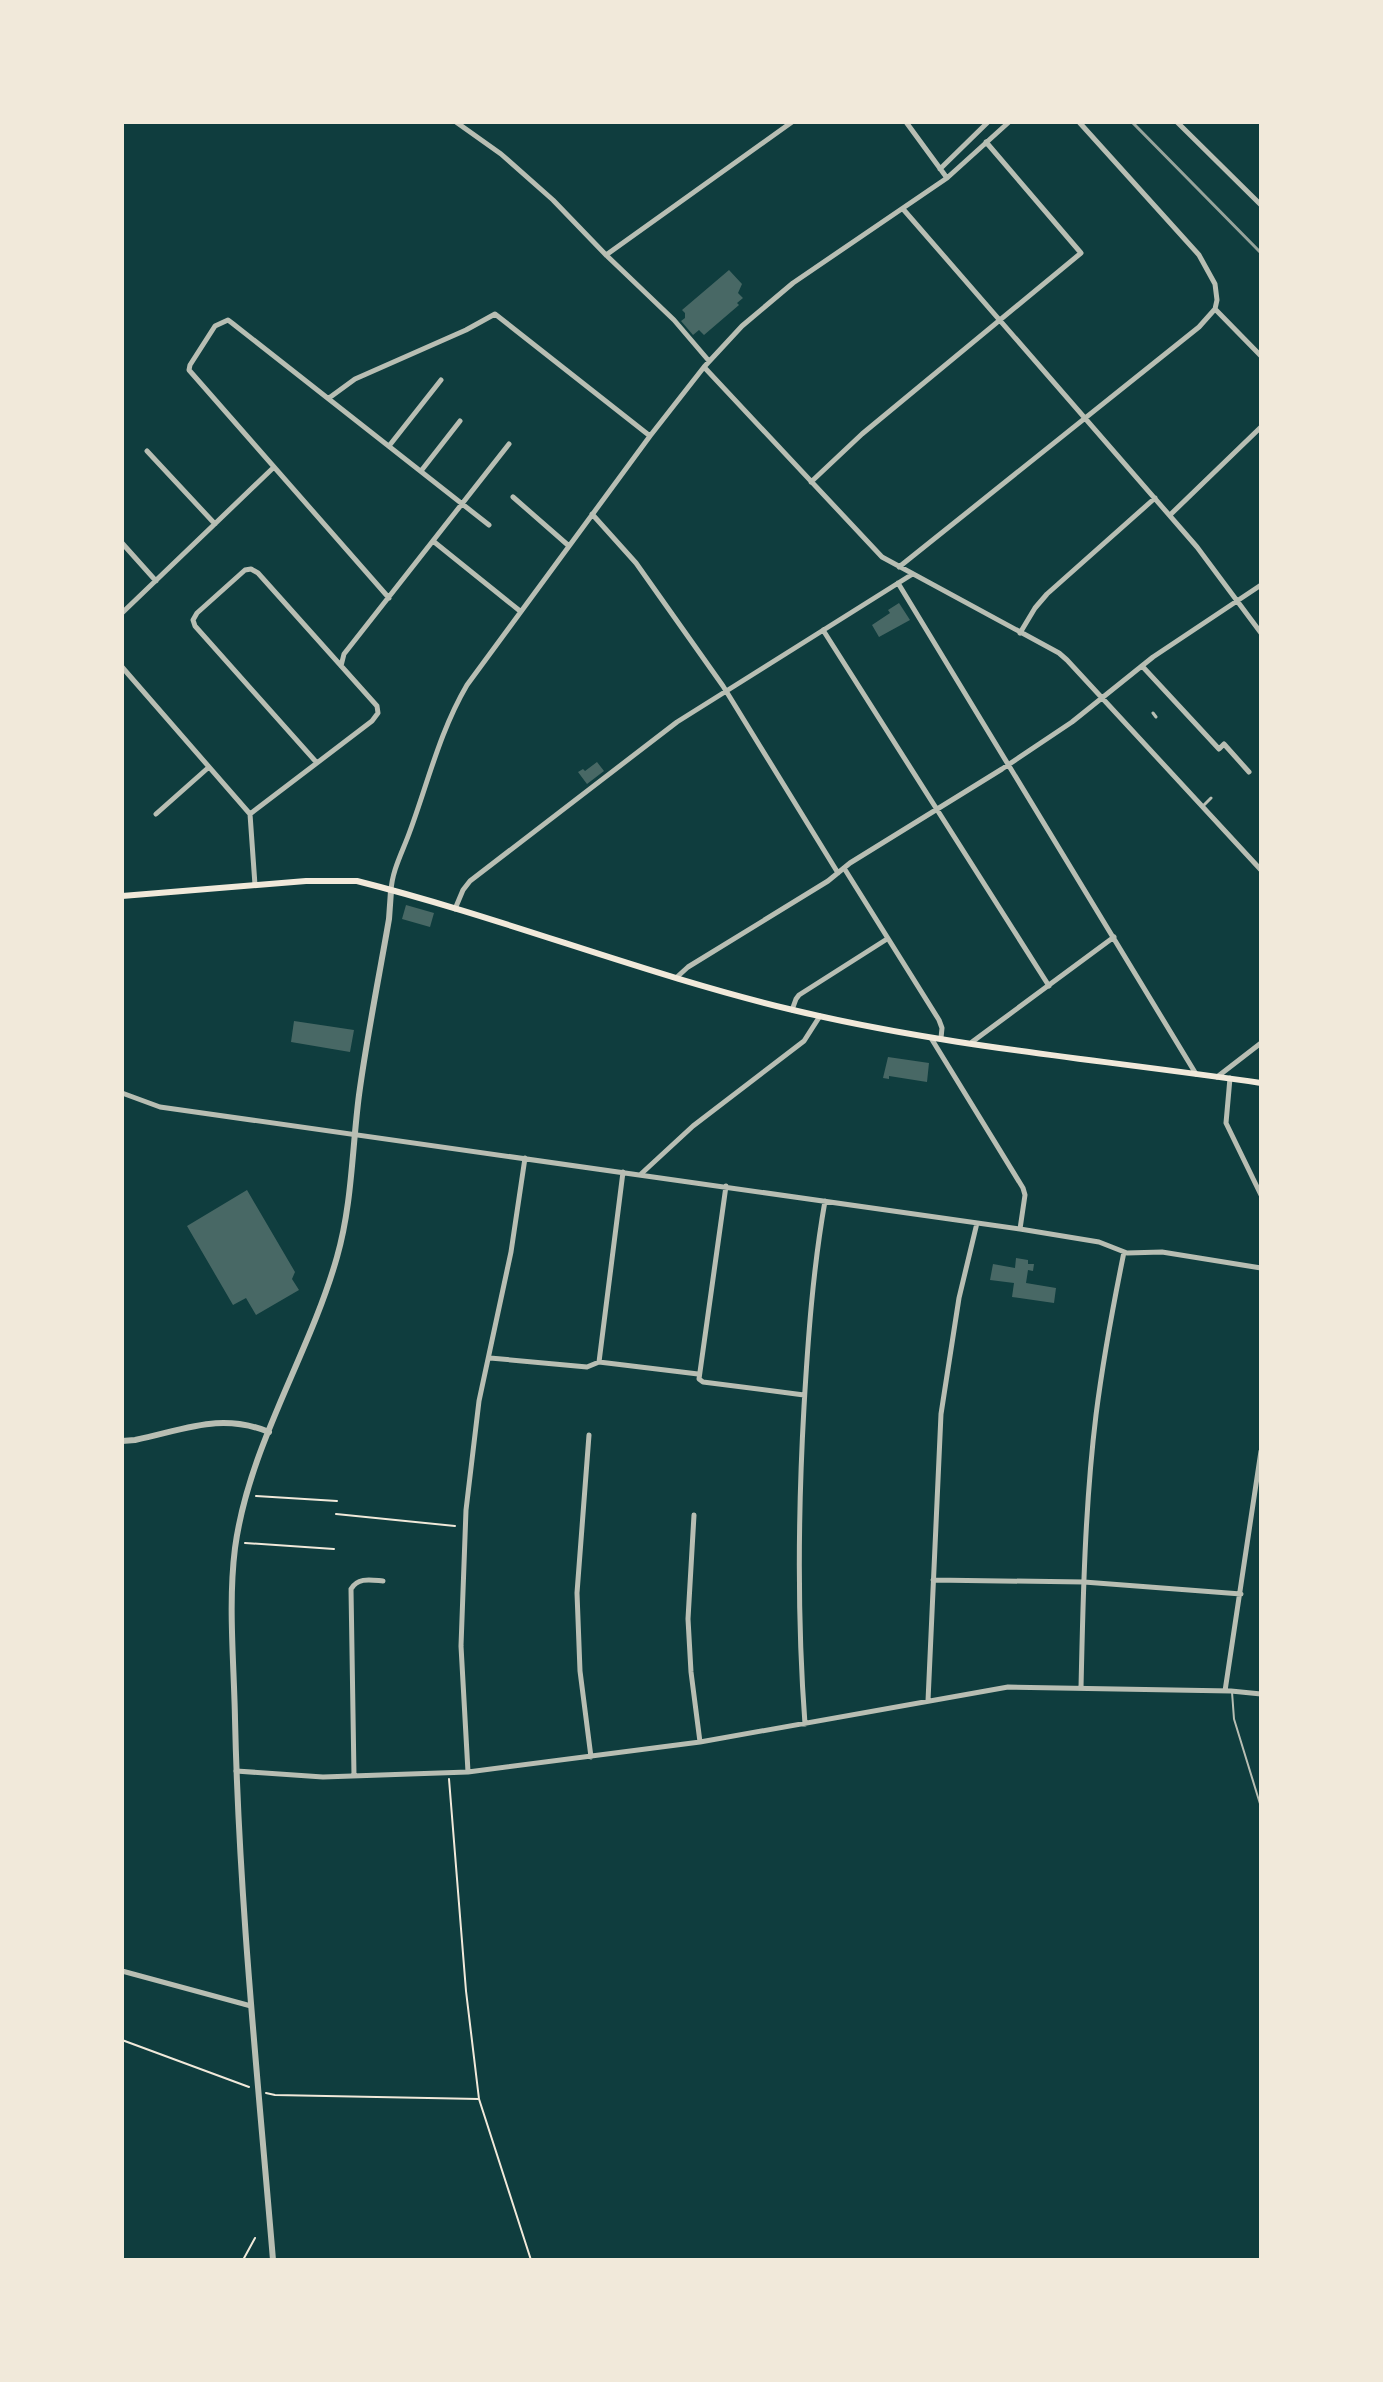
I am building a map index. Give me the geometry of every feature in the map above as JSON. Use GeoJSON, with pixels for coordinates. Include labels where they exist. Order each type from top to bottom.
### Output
{"type":"FeatureCollection","features":[{"type":"Feature","properties":{"kind":"main road"},"geometry":{"type":"LineString","coordinates":[[122,896],[347,880],[792,1010],[930,1037],[1261,1083]]}},
{"type":"Feature","properties":{"kind":"street"},"geometry":{"type":"LineString","coordinates":[[456,122],[536,184],[674,320],[709,361]]}},
{"type":"Feature","properties":{"kind":"street"},"geometry":{"type":"LineString","coordinates":[[606,255],[792,122]]}},
{"type":"Feature","properties":{"kind":"street"},"geometry":{"type":"LineString","coordinates":[[906,122],[947,178]]}},
{"type":"Feature","properties":{"kind":"street"},"geometry":{"type":"LineString","coordinates":[[940,169],[988,122]]}},
{"type":"Feature","properties":{"kind":"street"},"geometry":{"type":"LineString","coordinates":[[273,2260],[251,2006],[236,1771],[234,1562],[246,1496],[337,1258],[347,1212],[363,1070],[389,919],[391,881],[434,757],[467,685],[704,367],[748,320],[781,292],[947,178],[1009,122]]}},
{"type":"Feature","properties":{"kind":"street"},"geometry":{"type":"LineString","coordinates":[[899,567],[1199,327],[1215,309],[1215,284],[1199,255],[1079,122]]}},
{"type":"Feature","properties":{"kind":"street"},"geometry":{"type":"LineString","coordinates":[[1177,122],[1261,205]]}},
{"type":"Feature","properties":{"kind":"street"},"geometry":{"type":"LineString","coordinates":[[811,482],[862,434],[1081,253],[986,142]]}},
{"type":"Feature","properties":{"kind":"street"},"geometry":{"type":"LineString","coordinates":[[903,209],[1197,547],[1261,633]]}},
{"type":"Feature","properties":{"kind":"street"},"geometry":{"type":"LineString","coordinates":[[1215,309],[1261,356]]}},
{"type":"Feature","properties":{"kind":"street"},"geometry":{"type":"LineString","coordinates":[[329,398],[346,384],[495,314],[650,436]]}},
{"type":"Feature","properties":{"kind":"street"},"geometry":{"type":"LineString","coordinates":[[389,598],[189,370],[215,326],[228,320],[489,525]]}},
{"type":"Feature","properties":{"kind":"street"},"geometry":{"type":"LineString","coordinates":[[704,367],[877,552],[1063,657],[1261,870]]}},
{"type":"Feature","properties":{"kind":"street"},"geometry":{"type":"LineString","coordinates":[[389,446],[441,380]]}},
{"type":"Feature","properties":{"kind":"street"},"geometry":{"type":"LineString","coordinates":[[421,471],[460,421]]}},
{"type":"Feature","properties":{"kind":"street"},"geometry":{"type":"LineString","coordinates":[[1170,516],[1261,427]]}},
{"type":"Feature","properties":{"kind":"street"},"geometry":{"type":"LineString","coordinates":[[342,666],[344,654],[509,444]]}},
{"type":"Feature","properties":{"kind":"street"},"geometry":{"type":"LineString","coordinates":[[147,451],[215,524]]}},
{"type":"Feature","properties":{"kind":"street"},"geometry":{"type":"LineString","coordinates":[[122,613],[273,468]]}},
{"type":"Feature","properties":{"kind":"street"},"geometry":{"type":"LineString","coordinates":[[513,497],[569,546]]}},
{"type":"Feature","properties":{"kind":"street"},"geometry":{"type":"LineString","coordinates":[[1020,633],[1047,594],[1155,498]]}},
{"type":"Feature","properties":{"kind":"street"},"geometry":{"type":"LineString","coordinates":[[592,514],[636,563],[726,691],[838,873]]}},
{"type":"Feature","properties":{"kind":"street"},"geometry":{"type":"LineString","coordinates":[[433,541],[520,611]]}},
{"type":"Feature","properties":{"kind":"street"},"geometry":{"type":"LineString","coordinates":[[122,543],[156,581]]}},
{"type":"Feature","properties":{"kind":"street"},"geometry":{"type":"LineString","coordinates":[[250,814],[317,763],[372,721],[378,713],[377,706],[258,573],[245,570],[194,616],[195,626],[317,763]]}},
{"type":"Feature","properties":{"kind":"street"},"geometry":{"type":"LineString","coordinates":[[455,910],[470,881],[667,729],[912,574]]}},
{"type":"Feature","properties":{"kind":"street"},"geometry":{"type":"LineString","coordinates":[[898,583],[1196,1074]]}},
{"type":"Feature","properties":{"kind":"street"},"geometry":{"type":"LineString","coordinates":[[677,977],[688,967],[1072,722],[1142,666],[1261,585]]}},
{"type":"Feature","properties":{"kind":"street"},"geometry":{"type":"LineString","coordinates":[[823,630],[1049,986]]}},
{"type":"Feature","properties":{"kind":"street"},"geometry":{"type":"LineString","coordinates":[[1142,666],[1219,749]]}},
{"type":"Feature","properties":{"kind":"street"},"geometry":{"type":"LineString","coordinates":[[122,667],[250,814],[255,885]]}},
{"type":"Feature","properties":{"kind":"street"},"geometry":{"type":"LineString","coordinates":[[1173,711],[1178,705]]}},
{"type":"Feature","properties":{"kind":"street"},"geometry":{"type":"LineString","coordinates":[[1213,754],[1224,744],[1249,772]]}},
{"type":"Feature","properties":{"kind":"street"},"geometry":{"type":"LineString","coordinates":[[156,814],[209,767]]}},
{"type":"Feature","properties":{"kind":"street"},"geometry":{"type":"LineString","coordinates":[[1203,806],[1211,798]]}},
{"type":"Feature","properties":{"kind":"street"},"geometry":{"type":"LineString","coordinates":[[844,868],[939,1020],[941,1038]]}},
{"type":"Feature","properties":{"kind":"street"},"geometry":{"type":"LineString","coordinates":[[972,1042],[1114,937]]}},
{"type":"Feature","properties":{"kind":"street"},"geometry":{"type":"LineString","coordinates":[[792,1010],[799,995],[887,939]]}},
{"type":"Feature","properties":{"kind":"street"},"geometry":{"type":"LineString","coordinates":[[641,1175],[693,1126],[804,1041],[820,1016]]}},
{"type":"Feature","properties":{"kind":"street"},"geometry":{"type":"LineString","coordinates":[[930,1037],[1023,1188],[1025,1195],[1020,1229]]}},
{"type":"Feature","properties":{"kind":"street"},"geometry":{"type":"LineString","coordinates":[[1217,1077],[1261,1043]]}},
{"type":"Feature","properties":{"kind":"street"},"geometry":{"type":"LineString","coordinates":[[1230,1078],[1226,1123],[1261,1195]]}},
{"type":"Feature","properties":{"kind":"street"},"geometry":{"type":"LineString","coordinates":[[122,1093],[160,1107],[1020,1229],[1099,1242],[1124,1252],[1162,1252],[1261,1268]]}},
{"type":"Feature","properties":{"kind":"street"},"geometry":{"type":"LineString","coordinates":[[468,1772],[461,1646],[466,1510],[479,1401],[511,1252],[525,1158]]}},
{"type":"Feature","properties":{"kind":"street"},"geometry":{"type":"LineString","coordinates":[[599,1362],[623,1172]]}},
{"type":"Feature","properties":{"kind":"street"},"geometry":{"type":"LineString","coordinates":[[726,1186],[699,1379],[804,1395]]}},
{"type":"Feature","properties":{"kind":"street"},"geometry":{"type":"LineString","coordinates":[[805,1724],[799,1584],[804,1395],[812,1285],[825,1201]]}},
{"type":"Feature","properties":{"kind":"street"},"geometry":{"type":"LineString","coordinates":[[928,1701],[941,1414],[959,1298],[977,1223]]}},
{"type":"Feature","properties":{"kind":"street"},"geometry":{"type":"LineString","coordinates":[[1081,1688],[1084,1582],[1096,1418],[1124,1252]]}},
{"type":"Feature","properties":{"kind":"street"},"geometry":{"type":"LineString","coordinates":[[490,1358],[587,1367],[599,1362],[698,1374]]}},
{"type":"Feature","properties":{"kind":"street"},"geometry":{"type":"LineString","coordinates":[[122,1441],[218,1422],[238,1422],[269,1432]]}},
{"type":"Feature","properties":{"kind":"street"},"geometry":{"type":"LineString","coordinates":[[589,1435],[577,1593],[580,1671],[591,1757]]}},
{"type":"Feature","properties":{"kind":"street"},"geometry":{"type":"LineString","coordinates":[[122,1448],[135,1440]]}},
{"type":"Feature","properties":{"kind":"street"},"geometry":{"type":"LineString","coordinates":[[1228,1691],[1261,1451]]}},
{"type":"Feature","properties":{"kind":"street"},"geometry":{"type":"LineString","coordinates":[[694,1515],[688,1619],[700,1742]]}},
{"type":"Feature","properties":{"kind":"street"},"geometry":{"type":"LineString","coordinates":[[354,1776],[351,1589],[361,1580],[383,1581]]}},
{"type":"Feature","properties":{"kind":"street"},"geometry":{"type":"LineString","coordinates":[[933,1580],[1084,1582],[1241,1594]]}},
{"type":"Feature","properties":{"kind":"street"},"geometry":{"type":"LineString","coordinates":[[236,1771],[295,1776],[468,1772],[700,1742],[1008,1687],[1261,1694]]}},
{"type":"Feature","properties":{"kind":"street"},"geometry":{"type":"LineString","coordinates":[[122,1971],[251,2006]]}},
{"type":"Feature","properties":{"kind":"lane"},"geometry":{"type":"LineString","coordinates":[[1228,1691],[1261,1807]]}},
{"type":"Feature","properties":{"kind":"path"},"geometry":{"type":"LineString","coordinates":[[255,1496],[337,1501]]}},
{"type":"Feature","properties":{"kind":"path"},"geometry":{"type":"LineString","coordinates":[[336,1514],[456,1526]]}},
{"type":"Feature","properties":{"kind":"path"},"geometry":{"type":"LineString","coordinates":[[244,1543],[334,1549]]}},
{"type":"Feature","properties":{"kind":"path"},"geometry":{"type":"LineString","coordinates":[[448,1774],[466,1991],[479,2099],[531,2260]]}},
{"type":"Feature","properties":{"kind":"path"},"geometry":{"type":"LineString","coordinates":[[122,2040],[275,2095],[479,2099]]}},
{"type":"Feature","properties":{"kind":"path"},"geometry":{"type":"LineString","coordinates":[[243,2260],[255,2238]]}},
{"type":"Feature","properties":{"kind":"building"},"geometry":{"type":"Polygon","coordinates":[[[729,270],[742,284],[738,293],[743,298],[704,335],[699,330],[693,335],[681,321],[685,318],[682,310],[729,270]]]}},
{"type":"Feature","properties":{"kind":"building"},"geometry":{"type":"Polygon","coordinates":[[[899,603],[910,620],[879,637],[872,625],[899,603]]]}},
{"type":"Feature","properties":{"kind":"building"},"geometry":{"type":"Polygon","coordinates":[[[597,762],[604,771],[587,784],[578,772],[597,762]]]}},
{"type":"Feature","properties":{"kind":"building"},"geometry":{"type":"Polygon","coordinates":[[[406,905],[434,913],[430,927],[402,919],[406,905]]]}},
{"type":"Feature","properties":{"kind":"building"},"geometry":{"type":"Polygon","coordinates":[[[294,1021],[354,1030],[350,1052],[291,1042],[294,1021]]]}},
{"type":"Feature","properties":{"kind":"building"},"geometry":{"type":"Polygon","coordinates":[[[888,1057],[929,1063],[927,1082],[889,1076],[889,1079],[883,1078],[888,1057]]]}},
{"type":"Feature","properties":{"kind":"building"},"geometry":{"type":"Polygon","coordinates":[[[247,1190],[295,1272],[292,1279],[299,1290],[256,1315],[246,1298],[233,1305],[187,1226],[247,1190]]]}},
{"type":"Feature","properties":{"kind":"building"},"geometry":{"type":"Polygon","coordinates":[[[1016,1258],[1034,1264],[1033,1271],[1028,1270],[1026,1283],[1056,1288],[1054,1303],[1012,1297],[1014,1283],[990,1280],[993,1264],[1015,1268],[1016,1258]]]}},
{"type":"Feature","properties":{"kind":"railway"},"geometry":{"type":"LineString","coordinates":[[1132,122],[1261,253]]}}]}
